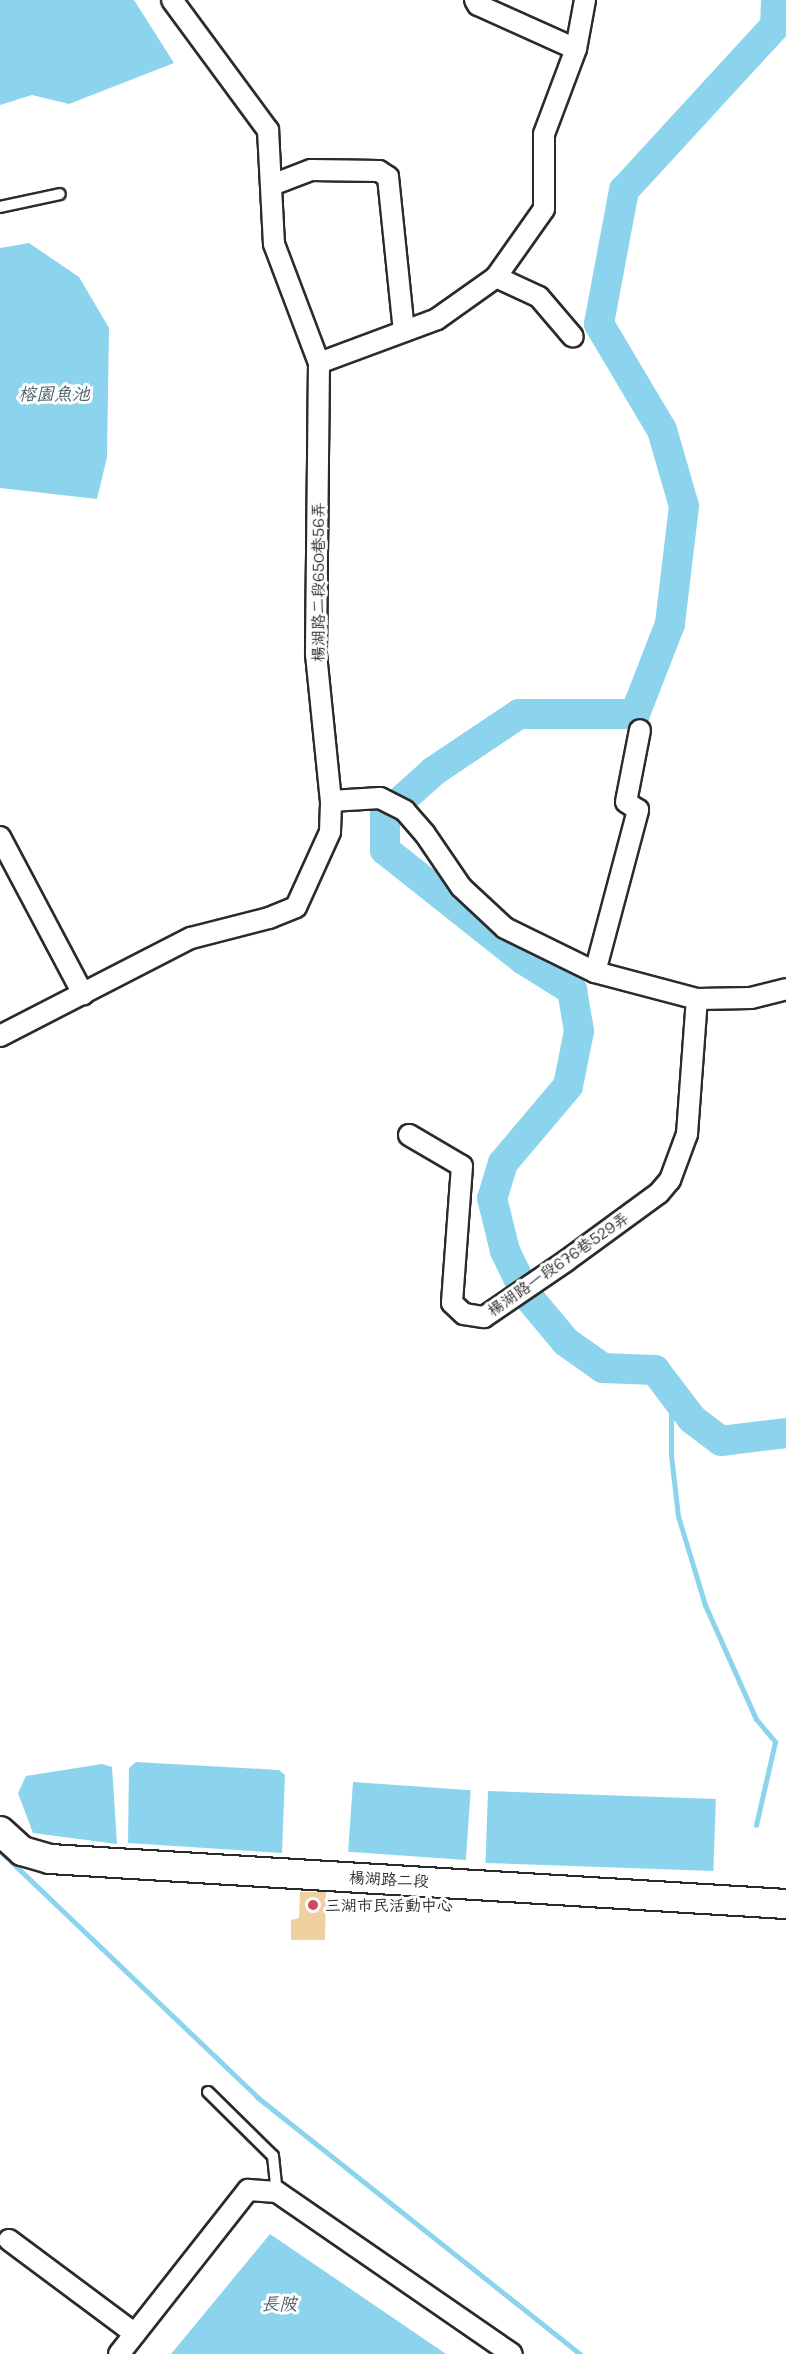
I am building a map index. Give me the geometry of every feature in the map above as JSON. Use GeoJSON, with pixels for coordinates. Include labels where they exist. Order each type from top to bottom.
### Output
{"type":"FeatureCollection","features":[{"type":"Feature","properties":{"kind":"street","name":"楊湖路二段650巷56弄"},"geometry":{"type":"LineString","coordinates":[[0,1036],[191,938],[269,918],[296,907],[330,831],[331,801],[316,654],[319,363],[274,244],[268,130],[172,0]]}},
{"type":"Feature","properties":{"kind":"street"},"geometry":{"type":"LineString","coordinates":[[475,0],[478,5],[576,49]]}},
{"type":"Feature","properties":{"kind":"street"},"geometry":{"type":"LineString","coordinates":[[319,363],[437,319],[496,277],[544,209],[544,134],[576,49],[585,0]]}},
{"type":"Feature","properties":{"kind":"street"},"geometry":{"type":"LineString","coordinates":[[272,186],[311,170],[380,171],[388,177],[404,331]]}},
{"type":"Feature","properties":{"kind":"street"},"geometry":{"type":"LineString","coordinates":[[496,277],[539,297],[573,337]]}},
{"type":"Feature","properties":{"kind":"street"},"geometry":{"type":"LineString","coordinates":[[595,972],[638,810],[626,802],[640,730]]}},
{"type":"Feature","properties":{"kind":"street"},"geometry":{"type":"LineString","coordinates":[[331,801],[380,798],[405,811],[425,834],[461,887],[505,928],[595,972],[698,999],[751,998],[786,989]]}},
{"type":"Feature","properties":{"kind":"street"},"geometry":{"type":"LineString","coordinates":[[0,837],[83,994]]}},
{"type":"Feature","properties":{"kind":"street","name":"楊湖路一段676巷529弄"},"geometry":{"type":"LineString","coordinates":[[409,1135],[462,1166],[452,1303],[464,1314],[484,1317],[659,1193],[670,1180],[687,1134],[698,999]]}},
{"type":"Feature","properties":{"kind":"street","name":"楊湖路二段"},"geometry":{"type":"LineString","coordinates":[[0,1831],[22,1851],[50,1859],[786,1905]]}},
{"type":"Feature","properties":{"kind":"street"},"geometry":{"type":"LineString","coordinates":[[120,2354],[248,2190],[277,2192],[512,2354]]}},
{"type":"Feature","properties":{"kind":"street"},"geometry":{"type":"LineString","coordinates":[[9,2240],[135,2334]]}},
{"type":"Feature","properties":{"kind":"lane"},"geometry":{"type":"LineString","coordinates":[[0,207],[60,194]]}},
{"type":"Feature","properties":{"kind":"lane"},"geometry":{"type":"LineString","coordinates":[[208,2092],[273,2156],[277,2192]]}},
{"type":"Feature","properties":{"kind":"water"},"geometry":{"type":"Polygon","coordinates":[[[0,0],[134,0],[174,63],[69,104],[32,95],[0,105],[0,0]]]}},
{"type":"Feature","properties":{"kind":"water","name":"榕園魚池"},"geometry":{"type":"Polygon","coordinates":[[[29,243],[79,277],[109,328],[107,457],[97,499],[0,488],[0,248],[29,243]]]}},
{"type":"Feature","properties":{"kind":"water"},"geometry":{"type":"Polygon","coordinates":[[[136,1762],[279,1770],[285,1775],[282,1853],[128,1843],[129,1768],[136,1762]]]}},
{"type":"Feature","properties":{"kind":"water"},"geometry":{"type":"Polygon","coordinates":[[[102,1764],[112,1767],[117,1844],[33,1833],[18,1793],[26,1776],[102,1764]]]}},
{"type":"Feature","properties":{"kind":"water"},"geometry":{"type":"Polygon","coordinates":[[[353,1782],[471,1790],[466,1860],[348,1852],[353,1782]]]}},
{"type":"Feature","properties":{"kind":"water"},"geometry":{"type":"Polygon","coordinates":[[[488,1791],[716,1799],[713,1871],[485,1863],[488,1791]]]}},
{"type":"Feature","properties":{"kind":"water","name":"長陂"},"geometry":{"type":"Polygon","coordinates":[[[270,2234],[446,2354],[171,2354],[270,2234]]]}},
{"type":"Feature","properties":{"kind":"building","name":"三湖市民活動中心"},"geometry":{"type":"Polygon","coordinates":[[[300,1892],[326,1892],[325,1940],[291,1940],[291,1920],[299,1918],[300,1892]]]}},
{"type":"Feature","properties":{"kind":"waterway"},"geometry":{"type":"LineString","coordinates":[[776,0],[775,26],[624,190],[599,324],[662,430],[684,506],[670,624],[635,714],[519,714],[434,771],[385,815],[385,850],[524,960],[572,990],[579,1031],[568,1086],[503,1163],[492,1198],[505,1251],[526,1294],[566,1342],[603,1368],[655,1370],[692,1419],[721,1441],[786,1433]]}},
{"type":"Feature","properties":{"kind":"waterway"},"geometry":{"type":"LineString","coordinates":[[671,1391],[671,1455],[678,1516],[705,1605],[756,1719],[775,1742],[756,1825]]}},
{"type":"Feature","properties":{"kind":"waterway"},"geometry":{"type":"LineString","coordinates":[[0,1851],[257,2097],[580,2354]]}},
{"type":"Feature","properties":{"kind":"place","name":"三湖市民活動中心"},"geometry":{"type":"Point","coordinates":[313,1905]}}]}
